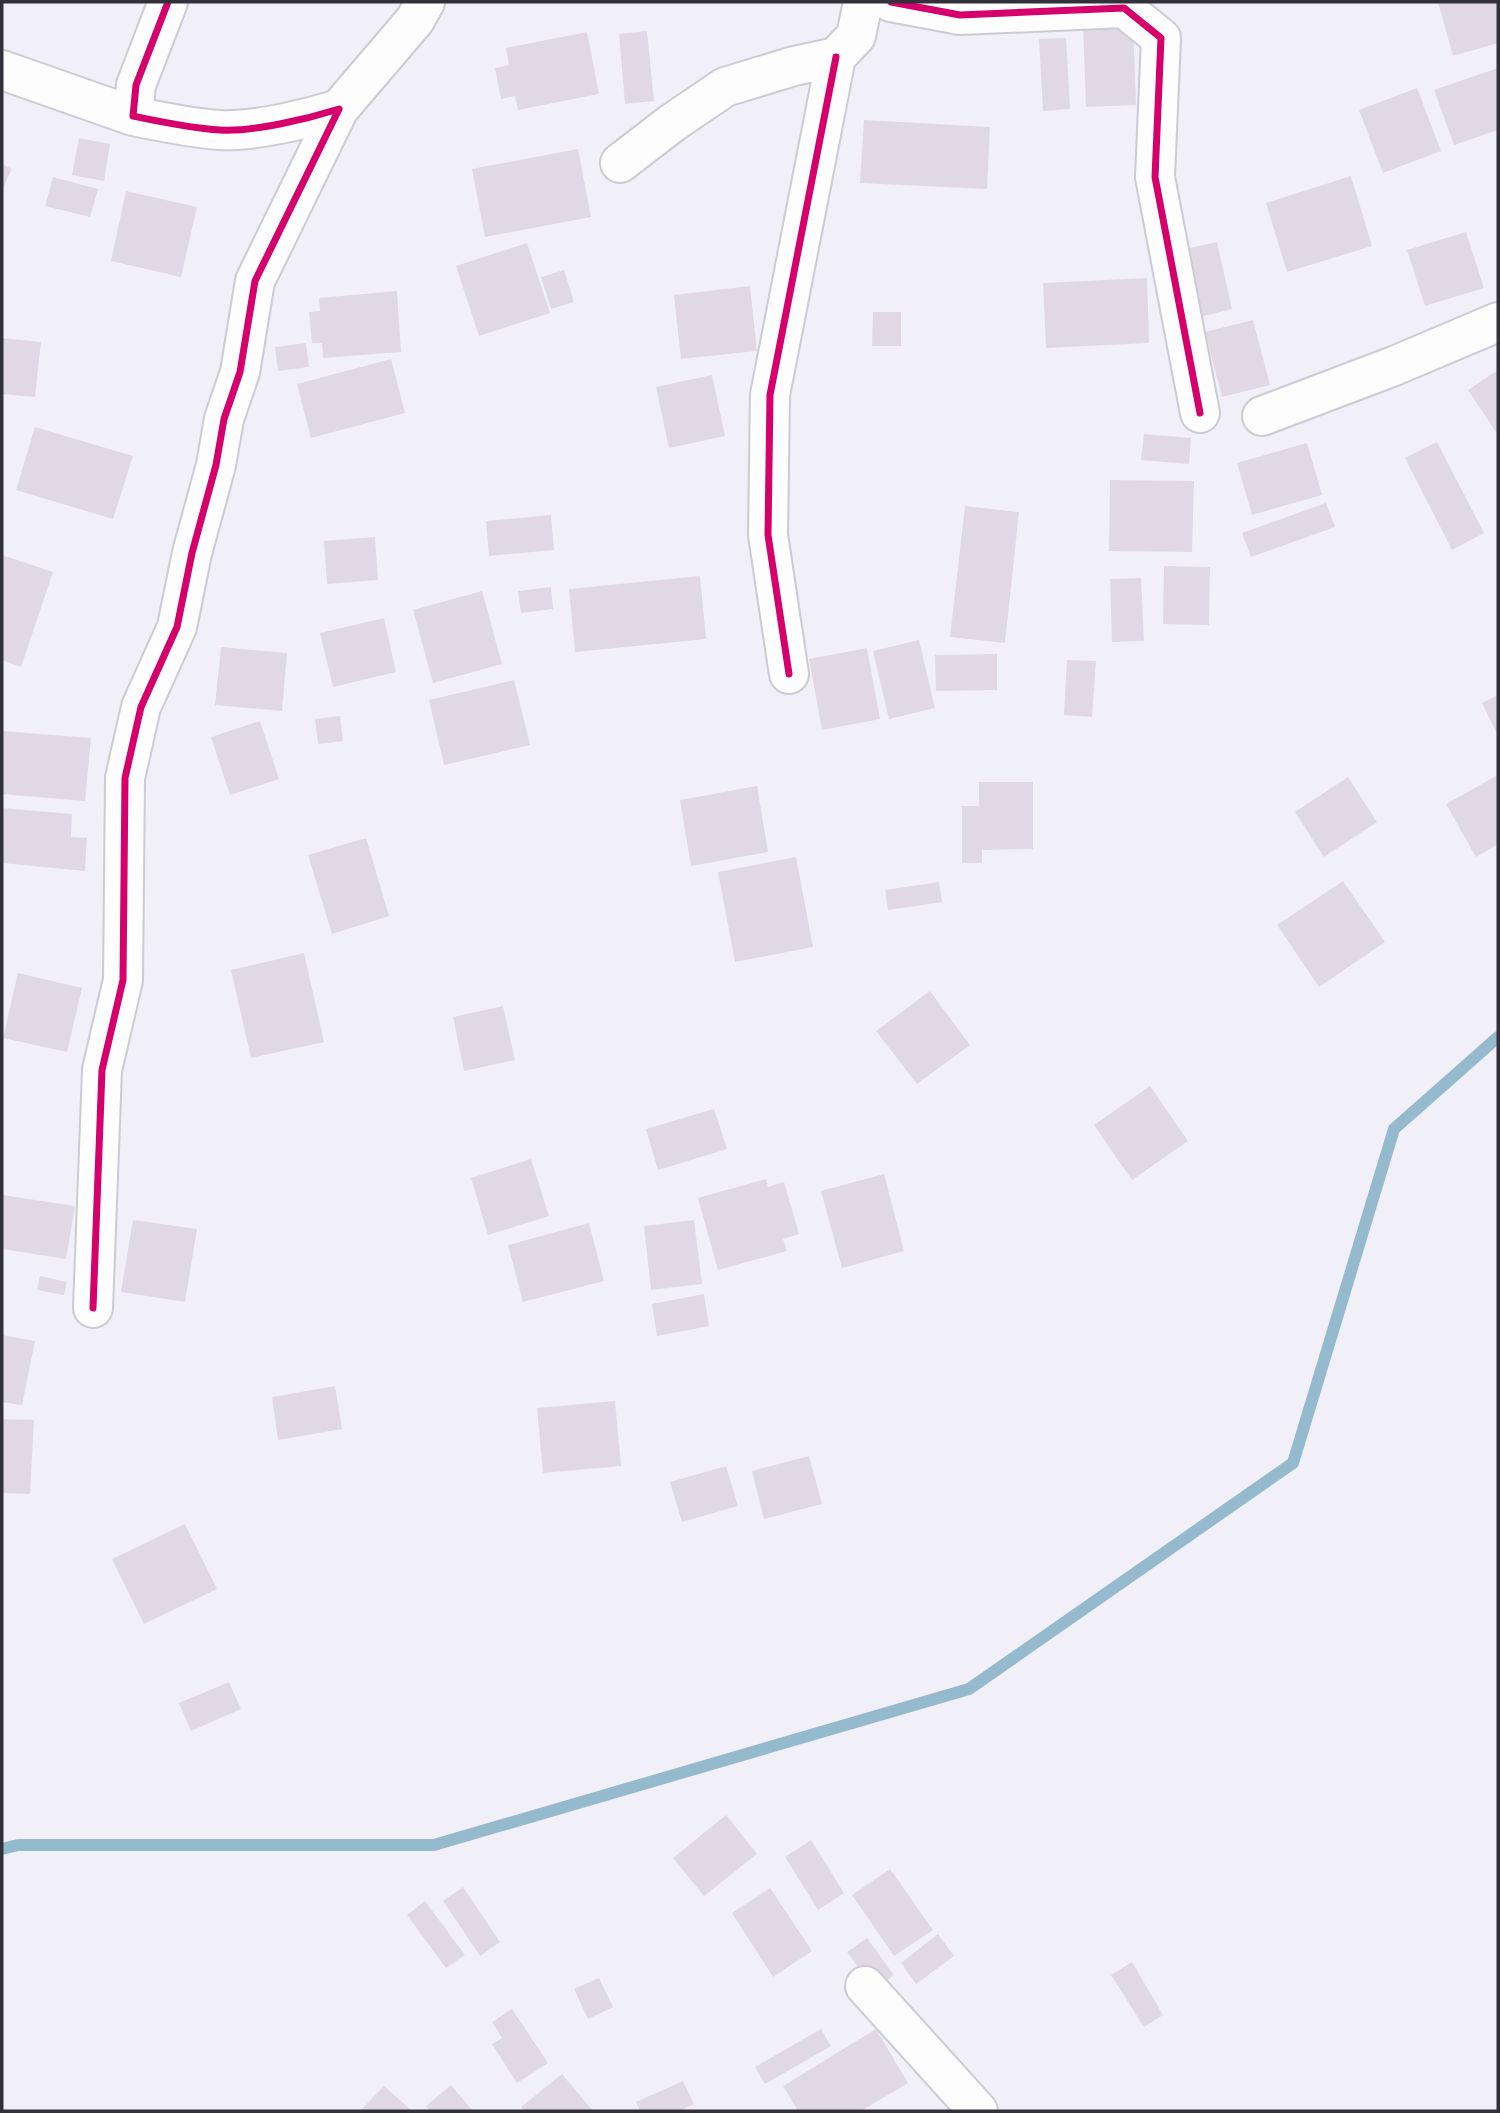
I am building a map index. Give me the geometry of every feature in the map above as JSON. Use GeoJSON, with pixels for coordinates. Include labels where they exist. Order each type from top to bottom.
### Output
{"type":"FeatureCollection","features":[{"type":"Feature","properties":{"kind":"street"},"geometry":{"type":"LineString","coordinates":[[133,116],[136,85],[168,2]]}},
{"type":"Feature","properties":{"kind":"street"},"geometry":{"type":"LineString","coordinates":[[93,1308],[102,1070],[123,980],[125,778],[141,707],[177,627],[192,553],[216,465],[224,419],[240,372],[255,281],[339,109],[415,20],[425,2]]}},
{"type":"Feature","properties":{"kind":"street"},"geometry":{"type":"LineString","coordinates":[[789,674],[768,535],[770,395],[836,57],[856,36],[863,2]]}},
{"type":"Feature","properties":{"kind":"street"},"geometry":{"type":"LineString","coordinates":[[891,2],[960,15],[1124,8],[1161,38],[1155,177],[1200,413]]}},
{"type":"Feature","properties":{"kind":"street"},"geometry":{"type":"LineString","coordinates":[[620,163],[672,122],[725,88],[794,66],[836,57]]}},
{"type":"Feature","properties":{"kind":"street"},"geometry":{"type":"LineString","coordinates":[[2,70],[133,116],[176,125],[223,130],[310,118],[339,109]]}},
{"type":"Feature","properties":{"kind":"street"},"geometry":{"type":"LineString","coordinates":[[1262,416],[1394,366],[1498,322]]}},
{"type":"Feature","properties":{"kind":"street"},"geometry":{"type":"LineString","coordinates":[[865,1986],[978,2111]]}},
{"type":"Feature","properties":{"kind":"building"},"geometry":{"type":"Polygon","coordinates":[[[1438,2],[1498,2],[1498,43],[1453,56],[1438,2]]]}},
{"type":"Feature","properties":{"kind":"building"},"geometry":{"type":"Polygon","coordinates":[[[1133,21],[1136,105],[1086,107],[1083,23],[1133,21]]]}},
{"type":"Feature","properties":{"kind":"building"},"geometry":{"type":"Polygon","coordinates":[[[647,31],[654,101],[625,104],[619,34],[647,31]]]}},
{"type":"Feature","properties":{"kind":"building"},"geometry":{"type":"Polygon","coordinates":[[[587,32],[599,94],[518,110],[515,96],[501,99],[495,68],[509,65],[506,48],[587,32]]]}},
{"type":"Feature","properties":{"kind":"building"},"geometry":{"type":"Polygon","coordinates":[[[1066,38],[1070,109],[1043,111],[1039,39],[1066,38]]]}},
{"type":"Feature","properties":{"kind":"building"},"geometry":{"type":"Polygon","coordinates":[[[1498,68],[1498,130],[1454,145],[1434,90],[1498,68]]]}},
{"type":"Feature","properties":{"kind":"building"},"geometry":{"type":"Polygon","coordinates":[[[1417,88],[1441,151],[1383,173],[1359,110],[1417,88]]]}},
{"type":"Feature","properties":{"kind":"building"},"geometry":{"type":"Polygon","coordinates":[[[864,120],[990,127],[987,189],[860,183],[864,120]]]}},
{"type":"Feature","properties":{"kind":"building"},"geometry":{"type":"Polygon","coordinates":[[[79,138],[110,144],[104,181],[72,175],[79,138]]]}},
{"type":"Feature","properties":{"kind":"building"},"geometry":{"type":"Polygon","coordinates":[[[578,149],[591,217],[485,237],[472,169],[578,149]]]}},
{"type":"Feature","properties":{"kind":"building"},"geometry":{"type":"Polygon","coordinates":[[[2,164],[12,169],[2,190],[2,164]]]}},
{"type":"Feature","properties":{"kind":"building"},"geometry":{"type":"Polygon","coordinates":[[[1351,176],[1372,246],[1287,272],[1266,203],[1351,176]]]}},
{"type":"Feature","properties":{"kind":"building"},"geometry":{"type":"Polygon","coordinates":[[[53,177],[98,189],[90,217],[45,206],[53,177]]]}},
{"type":"Feature","properties":{"kind":"building"},"geometry":{"type":"Polygon","coordinates":[[[126,191],[197,207],[181,277],[111,261],[126,191]]]}},
{"type":"Feature","properties":{"kind":"building"},"geometry":{"type":"Polygon","coordinates":[[[1466,232],[1484,288],[1425,306],[1407,250],[1466,232]]]}},
{"type":"Feature","properties":{"kind":"building"},"geometry":{"type":"Polygon","coordinates":[[[1217,242],[1232,309],[1196,318],[1181,250],[1217,242]]]}},
{"type":"Feature","properties":{"kind":"building"},"geometry":{"type":"Polygon","coordinates":[[[527,243],[550,313],[479,336],[456,266],[527,243]]]}},
{"type":"Feature","properties":{"kind":"building"},"geometry":{"type":"Polygon","coordinates":[[[564,270],[574,302],[551,309],[541,277],[564,270]]]}},
{"type":"Feature","properties":{"kind":"building"},"geometry":{"type":"Polygon","coordinates":[[[1147,278],[1149,343],[1046,348],[1043,283],[1147,278]]]}},
{"type":"Feature","properties":{"kind":"building"},"geometry":{"type":"Polygon","coordinates":[[[750,286],[757,351],[681,359],[674,295],[750,286]]]}},
{"type":"Feature","properties":{"kind":"building"},"geometry":{"type":"Polygon","coordinates":[[[397,291],[401,352],[323,358],[322,343],[312,343],[309,312],[320,311],[319,298],[397,291]]]}},
{"type":"Feature","properties":{"kind":"building"},"geometry":{"type":"Polygon","coordinates":[[[873,312],[901,312],[901,346],[872,346],[873,312]]]}},
{"type":"Feature","properties":{"kind":"building"},"geometry":{"type":"Polygon","coordinates":[[[1253,320],[1270,385],[1222,397],[1205,332],[1253,320]]]}},
{"type":"Feature","properties":{"kind":"building"},"geometry":{"type":"Polygon","coordinates":[[[2,338],[41,342],[35,397],[2,394],[2,338]]]}},
{"type":"Feature","properties":{"kind":"building"},"geometry":{"type":"Polygon","coordinates":[[[306,343],[309,367],[278,371],[275,347],[306,343]]]}},
{"type":"Feature","properties":{"kind":"building"},"geometry":{"type":"Polygon","coordinates":[[[391,359],[405,413],[311,438],[297,384],[391,359]]]}},
{"type":"Feature","properties":{"kind":"building"},"geometry":{"type":"Polygon","coordinates":[[[1498,370],[1498,435],[1468,390],[1498,370]]]}},
{"type":"Feature","properties":{"kind":"building"},"geometry":{"type":"Polygon","coordinates":[[[712,375],[725,436],[669,448],[656,387],[712,375]]]}},
{"type":"Feature","properties":{"kind":"building"},"geometry":{"type":"Polygon","coordinates":[[[35,427],[133,456],[113,519],[16,490],[35,427]]]}},
{"type":"Feature","properties":{"kind":"building"},"geometry":{"type":"Polygon","coordinates":[[[1144,434],[1191,438],[1189,464],[1141,460],[1144,434]]]}},
{"type":"Feature","properties":{"kind":"building"},"geometry":{"type":"Polygon","coordinates":[[[1437,442],[1484,533],[1452,550],[1405,458],[1437,442]]]}},
{"type":"Feature","properties":{"kind":"building"},"geometry":{"type":"Polygon","coordinates":[[[1307,443],[1322,495],[1252,515],[1237,463],[1307,443]]]}},
{"type":"Feature","properties":{"kind":"building"},"geometry":{"type":"Polygon","coordinates":[[[1110,480],[1194,481],[1192,552],[1109,551],[1110,480]]]}},
{"type":"Feature","properties":{"kind":"building"},"geometry":{"type":"Polygon","coordinates":[[[1326,503],[1335,527],[1251,557],[1242,533],[1326,503]]]}},
{"type":"Feature","properties":{"kind":"building"},"geometry":{"type":"Polygon","coordinates":[[[965,506],[1019,512],[1005,643],[950,637],[965,506]]]}},
{"type":"Feature","properties":{"kind":"building"},"geometry":{"type":"Polygon","coordinates":[[[551,515],[554,550],[489,556],[486,521],[551,515]]]}},
{"type":"Feature","properties":{"kind":"building"},"geometry":{"type":"Polygon","coordinates":[[[375,537],[378,580],[327,584],[324,541],[375,537]]]}},
{"type":"Feature","properties":{"kind":"building"},"geometry":{"type":"Polygon","coordinates":[[[2,555],[53,572],[21,667],[2,660],[2,555]]]}},
{"type":"Feature","properties":{"kind":"building"},"geometry":{"type":"Polygon","coordinates":[[[1164,566],[1210,567],[1209,625],[1163,624],[1164,566]]]}},
{"type":"Feature","properties":{"kind":"building"},"geometry":{"type":"Polygon","coordinates":[[[700,576],[706,639],[575,652],[569,589],[700,576]]]}},
{"type":"Feature","properties":{"kind":"building"},"geometry":{"type":"Polygon","coordinates":[[[1141,578],[1144,641],[1112,642],[1110,579],[1141,578]]]}},
{"type":"Feature","properties":{"kind":"building"},"geometry":{"type":"Polygon","coordinates":[[[551,587],[553,609],[521,613],[518,591],[551,587]]]}},
{"type":"Feature","properties":{"kind":"building"},"geometry":{"type":"Polygon","coordinates":[[[482,591],[502,664],[433,683],[413,610],[482,591]]]}},
{"type":"Feature","properties":{"kind":"building"},"geometry":{"type":"Polygon","coordinates":[[[384,618],[396,672],[333,687],[320,633],[384,618]]]}},
{"type":"Feature","properties":{"kind":"building"},"geometry":{"type":"Polygon","coordinates":[[[919,640],[935,708],[889,719],[873,651],[919,640]]]}},
{"type":"Feature","properties":{"kind":"building"},"geometry":{"type":"Polygon","coordinates":[[[221,647],[287,653],[282,711],[215,705],[221,647]]]}},
{"type":"Feature","properties":{"kind":"building"},"geometry":{"type":"Polygon","coordinates":[[[867,648],[880,719],[822,730],[809,659],[867,648]]]}},
{"type":"Feature","properties":{"kind":"building"},"geometry":{"type":"Polygon","coordinates":[[[997,654],[997,690],[936,691],[935,655],[997,654]]]}},
{"type":"Feature","properties":{"kind":"building"},"geometry":{"type":"Polygon","coordinates":[[[1067,660],[1096,661],[1092,717],[1064,715],[1067,660]]]}},
{"type":"Feature","properties":{"kind":"building"},"geometry":{"type":"Polygon","coordinates":[[[514,680],[530,745],[444,765],[429,700],[514,680]]]}},
{"type":"Feature","properties":{"kind":"building"},"geometry":{"type":"Polygon","coordinates":[[[1498,695],[1498,736],[1482,703],[1498,695]]]}},
{"type":"Feature","properties":{"kind":"building"},"geometry":{"type":"Polygon","coordinates":[[[340,716],[343,741],[318,744],[315,719],[340,716]]]}},
{"type":"Feature","properties":{"kind":"building"},"geometry":{"type":"Polygon","coordinates":[[[260,721],[279,779],[230,795],[211,737],[260,721]]]}},
{"type":"Feature","properties":{"kind":"building"},"geometry":{"type":"Polygon","coordinates":[[[2,731],[91,738],[85,801],[2,794],[2,731]]]}},
{"type":"Feature","properties":{"kind":"building"},"geometry":{"type":"Polygon","coordinates":[[[1498,775],[1498,844],[1476,857],[1446,804],[1498,775]]]}},
{"type":"Feature","properties":{"kind":"building"},"geometry":{"type":"Polygon","coordinates":[[[1348,777],[1377,822],[1324,857],[1295,812],[1348,777]]]}},
{"type":"Feature","properties":{"kind":"building"},"geometry":{"type":"Polygon","coordinates":[[[979,782],[1033,782],[1033,849],[982,850],[982,863],[962,863],[962,806],[979,806],[979,782]]]}},
{"type":"Feature","properties":{"kind":"building"},"geometry":{"type":"Polygon","coordinates":[[[757,786],[768,852],[691,866],[680,800],[757,786]]]}},
{"type":"Feature","properties":{"kind":"building"},"geometry":{"type":"Polygon","coordinates":[[[2,808],[72,814],[71,837],[87,838],[85,871],[2,863],[2,808]]]}},
{"type":"Feature","properties":{"kind":"building"},"geometry":{"type":"Polygon","coordinates":[[[366,838],[389,916],[332,934],[308,855],[366,838]]]}},
{"type":"Feature","properties":{"kind":"building"},"geometry":{"type":"Polygon","coordinates":[[[796,857],[813,947],[735,962],[718,872],[796,857]]]}},
{"type":"Feature","properties":{"kind":"building"},"geometry":{"type":"Polygon","coordinates":[[[1343,881],[1385,942],[1319,987],[1277,925],[1343,881]]]}},
{"type":"Feature","properties":{"kind":"building"},"geometry":{"type":"Polygon","coordinates":[[[939,882],[942,902],[888,910],[885,890],[939,882]]]}},
{"type":"Feature","properties":{"kind":"building"},"geometry":{"type":"Polygon","coordinates":[[[304,953],[324,1042],[251,1058],[231,970],[304,953]]]}},
{"type":"Feature","properties":{"kind":"building"},"geometry":{"type":"Polygon","coordinates":[[[18,973],[82,988],[67,1052],[3,1038],[18,973]]]}},
{"type":"Feature","properties":{"kind":"building"},"geometry":{"type":"Polygon","coordinates":[[[930,991],[970,1045],[917,1084],[876,1031],[930,991]]]}},
{"type":"Feature","properties":{"kind":"building"},"geometry":{"type":"Polygon","coordinates":[[[503,1006],[515,1060],[464,1071],[453,1017],[503,1006]]]}},
{"type":"Feature","properties":{"kind":"building"},"geometry":{"type":"Polygon","coordinates":[[[1150,1086],[1188,1141],[1132,1180],[1094,1125],[1150,1086]]]}},
{"type":"Feature","properties":{"kind":"building"},"geometry":{"type":"Polygon","coordinates":[[[714,1109],[727,1149],[658,1170],[646,1129],[714,1109]]]}},
{"type":"Feature","properties":{"kind":"building"},"geometry":{"type":"Polygon","coordinates":[[[531,1159],[549,1216],[488,1235],[471,1178],[531,1159]]]}},
{"type":"Feature","properties":{"kind":"building"},"geometry":{"type":"Polygon","coordinates":[[[884,1174],[904,1251],[842,1268],[821,1191],[884,1174]]]}},
{"type":"Feature","properties":{"kind":"building"},"geometry":{"type":"Polygon","coordinates":[[[766,1179],[768,1187],[784,1182],[799,1234],[783,1239],[787,1251],[718,1270],[698,1198],[766,1179]]]}},
{"type":"Feature","properties":{"kind":"building"},"geometry":{"type":"Polygon","coordinates":[[[2,1195],[75,1206],[66,1259],[2,1249],[2,1195]]]}},
{"type":"Feature","properties":{"kind":"building"},"geometry":{"type":"Polygon","coordinates":[[[133,1220],[197,1229],[185,1302],[121,1292],[133,1220]]]}},
{"type":"Feature","properties":{"kind":"building"},"geometry":{"type":"Polygon","coordinates":[[[694,1220],[702,1284],[651,1290],[644,1226],[694,1220]]]}},
{"type":"Feature","properties":{"kind":"building"},"geometry":{"type":"Polygon","coordinates":[[[589,1223],[604,1281],[523,1302],[508,1245],[589,1223]]]}},
{"type":"Feature","properties":{"kind":"building"},"geometry":{"type":"Polygon","coordinates":[[[40,1276],[67,1282],[64,1295],[37,1290],[40,1276]]]}},
{"type":"Feature","properties":{"kind":"building"},"geometry":{"type":"Polygon","coordinates":[[[704,1294],[709,1326],[657,1336],[652,1304],[704,1294]]]}},
{"type":"Feature","properties":{"kind":"building"},"geometry":{"type":"Polygon","coordinates":[[[2,1335],[35,1341],[22,1405],[2,1402],[2,1335]]]}},
{"type":"Feature","properties":{"kind":"building"},"geometry":{"type":"Polygon","coordinates":[[[335,1386],[342,1429],[278,1440],[272,1397],[335,1386]]]}},
{"type":"Feature","properties":{"kind":"building"},"geometry":{"type":"Polygon","coordinates":[[[615,1401],[621,1466],[543,1473],[537,1408],[615,1401]]]}},
{"type":"Feature","properties":{"kind":"building"},"geometry":{"type":"Polygon","coordinates":[[[2,1419],[34,1420],[30,1494],[2,1493],[2,1419]]]}},
{"type":"Feature","properties":{"kind":"building"},"geometry":{"type":"Polygon","coordinates":[[[809,1456],[822,1504],[764,1519],[752,1471],[809,1456]]]}},
{"type":"Feature","properties":{"kind":"building"},"geometry":{"type":"Polygon","coordinates":[[[726,1466],[738,1506],[682,1522],[670,1482],[726,1466]]]}},
{"type":"Feature","properties":{"kind":"building"},"geometry":{"type":"Polygon","coordinates":[[[185,1524],[217,1589],[144,1624],[112,1559],[185,1524]]]}},
{"type":"Feature","properties":{"kind":"building"},"geometry":{"type":"Polygon","coordinates":[[[229,1682],[241,1709],[191,1731],[179,1703],[229,1682]]]}},
{"type":"Feature","properties":{"kind":"building"},"geometry":{"type":"Polygon","coordinates":[[[726,1815],[757,1854],[704,1896],[673,1858],[726,1815]]]}},
{"type":"Feature","properties":{"kind":"building"},"geometry":{"type":"Polygon","coordinates":[[[811,1840],[844,1893],[818,1910],[785,1857],[811,1840]]]}},
{"type":"Feature","properties":{"kind":"building"},"geometry":{"type":"Polygon","coordinates":[[[890,1869],[933,1930],[894,1956],[852,1895],[890,1869]]]}},
{"type":"Feature","properties":{"kind":"building"},"geometry":{"type":"Polygon","coordinates":[[[463,1887],[500,1942],[480,1956],[443,1901],[463,1887]]]}},
{"type":"Feature","properties":{"kind":"building"},"geometry":{"type":"Polygon","coordinates":[[[770,1888],[812,1951],[773,1977],[732,1913],[770,1888]]]}},
{"type":"Feature","properties":{"kind":"building"},"geometry":{"type":"Polygon","coordinates":[[[425,1901],[465,1955],[446,1968],[407,1915],[425,1901]]]}},
{"type":"Feature","properties":{"kind":"building"},"geometry":{"type":"Polygon","coordinates":[[[938,1934],[954,1956],[916,1984],[901,1963],[938,1934]]]}},
{"type":"Feature","properties":{"kind":"building"},"geometry":{"type":"Polygon","coordinates":[[[867,1938],[894,1975],[875,1990],[847,1952],[867,1938]]]}},
{"type":"Feature","properties":{"kind":"building"},"geometry":{"type":"Polygon","coordinates":[[[1132,1962],[1163,2015],[1144,2027],[1111,1975],[1132,1962]]]}},
{"type":"Feature","properties":{"kind":"building"},"geometry":{"type":"Polygon","coordinates":[[[599,1978],[613,2007],[588,2019],[574,1989],[599,1978]]]}},
{"type":"Feature","properties":{"kind":"building"},"geometry":{"type":"Polygon","coordinates":[[[512,2009],[548,2063],[517,2083],[492,2044],[502,2038],[492,2022],[512,2009]]]}},
{"type":"Feature","properties":{"kind":"building"},"geometry":{"type":"Polygon","coordinates":[[[821,2029],[831,2046],[765,2084],[755,2067],[821,2029]]]}},
{"type":"Feature","properties":{"kind":"building"},"geometry":{"type":"Polygon","coordinates":[[[876,2029],[908,2083],[861,2111],[798,2111],[783,2086],[876,2029]]]}},
{"type":"Feature","properties":{"kind":"building"},"geometry":{"type":"Polygon","coordinates":[[[562,2074],[593,2111],[524,2111],[521,2107],[562,2074]]]}},
{"type":"Feature","properties":{"kind":"building"},"geometry":{"type":"Polygon","coordinates":[[[683,2081],[694,2104],[679,2111],[640,2111],[636,2102],[683,2081]]]}},
{"type":"Feature","properties":{"kind":"building"},"geometry":{"type":"Polygon","coordinates":[[[451,2085],[473,2111],[430,2111],[426,2106],[451,2085]]]}},
{"type":"Feature","properties":{"kind":"building"},"geometry":{"type":"Polygon","coordinates":[[[384,2086],[412,2111],[360,2111],[384,2086]]]}},
{"type":"Feature","properties":{"kind":"waterway"},"geometry":{"type":"LineString","coordinates":[[2,1849],[18,1845],[434,1845],[969,1689],[1293,1463],[1394,1129],[1498,1037]]}},
{"type":"Feature","properties":{"kind":"cycle path"},"geometry":{"type":"LineString","coordinates":[[93,1308],[102,1070],[123,980],[125,778],[141,707],[177,627],[192,553],[216,465],[224,419],[240,372],[255,281],[339,109],[280,124],[233,130],[198,128],[133,116],[136,85],[168,2]]}},
{"type":"Feature","properties":{"kind":"cycle path"},"geometry":{"type":"LineString","coordinates":[[891,2],[960,15],[1124,8],[1161,38],[1155,177],[1200,413]]}},
{"type":"Feature","properties":{"kind":"cycle path"},"geometry":{"type":"LineString","coordinates":[[789,674],[768,535],[770,395],[836,57]]}}]}
